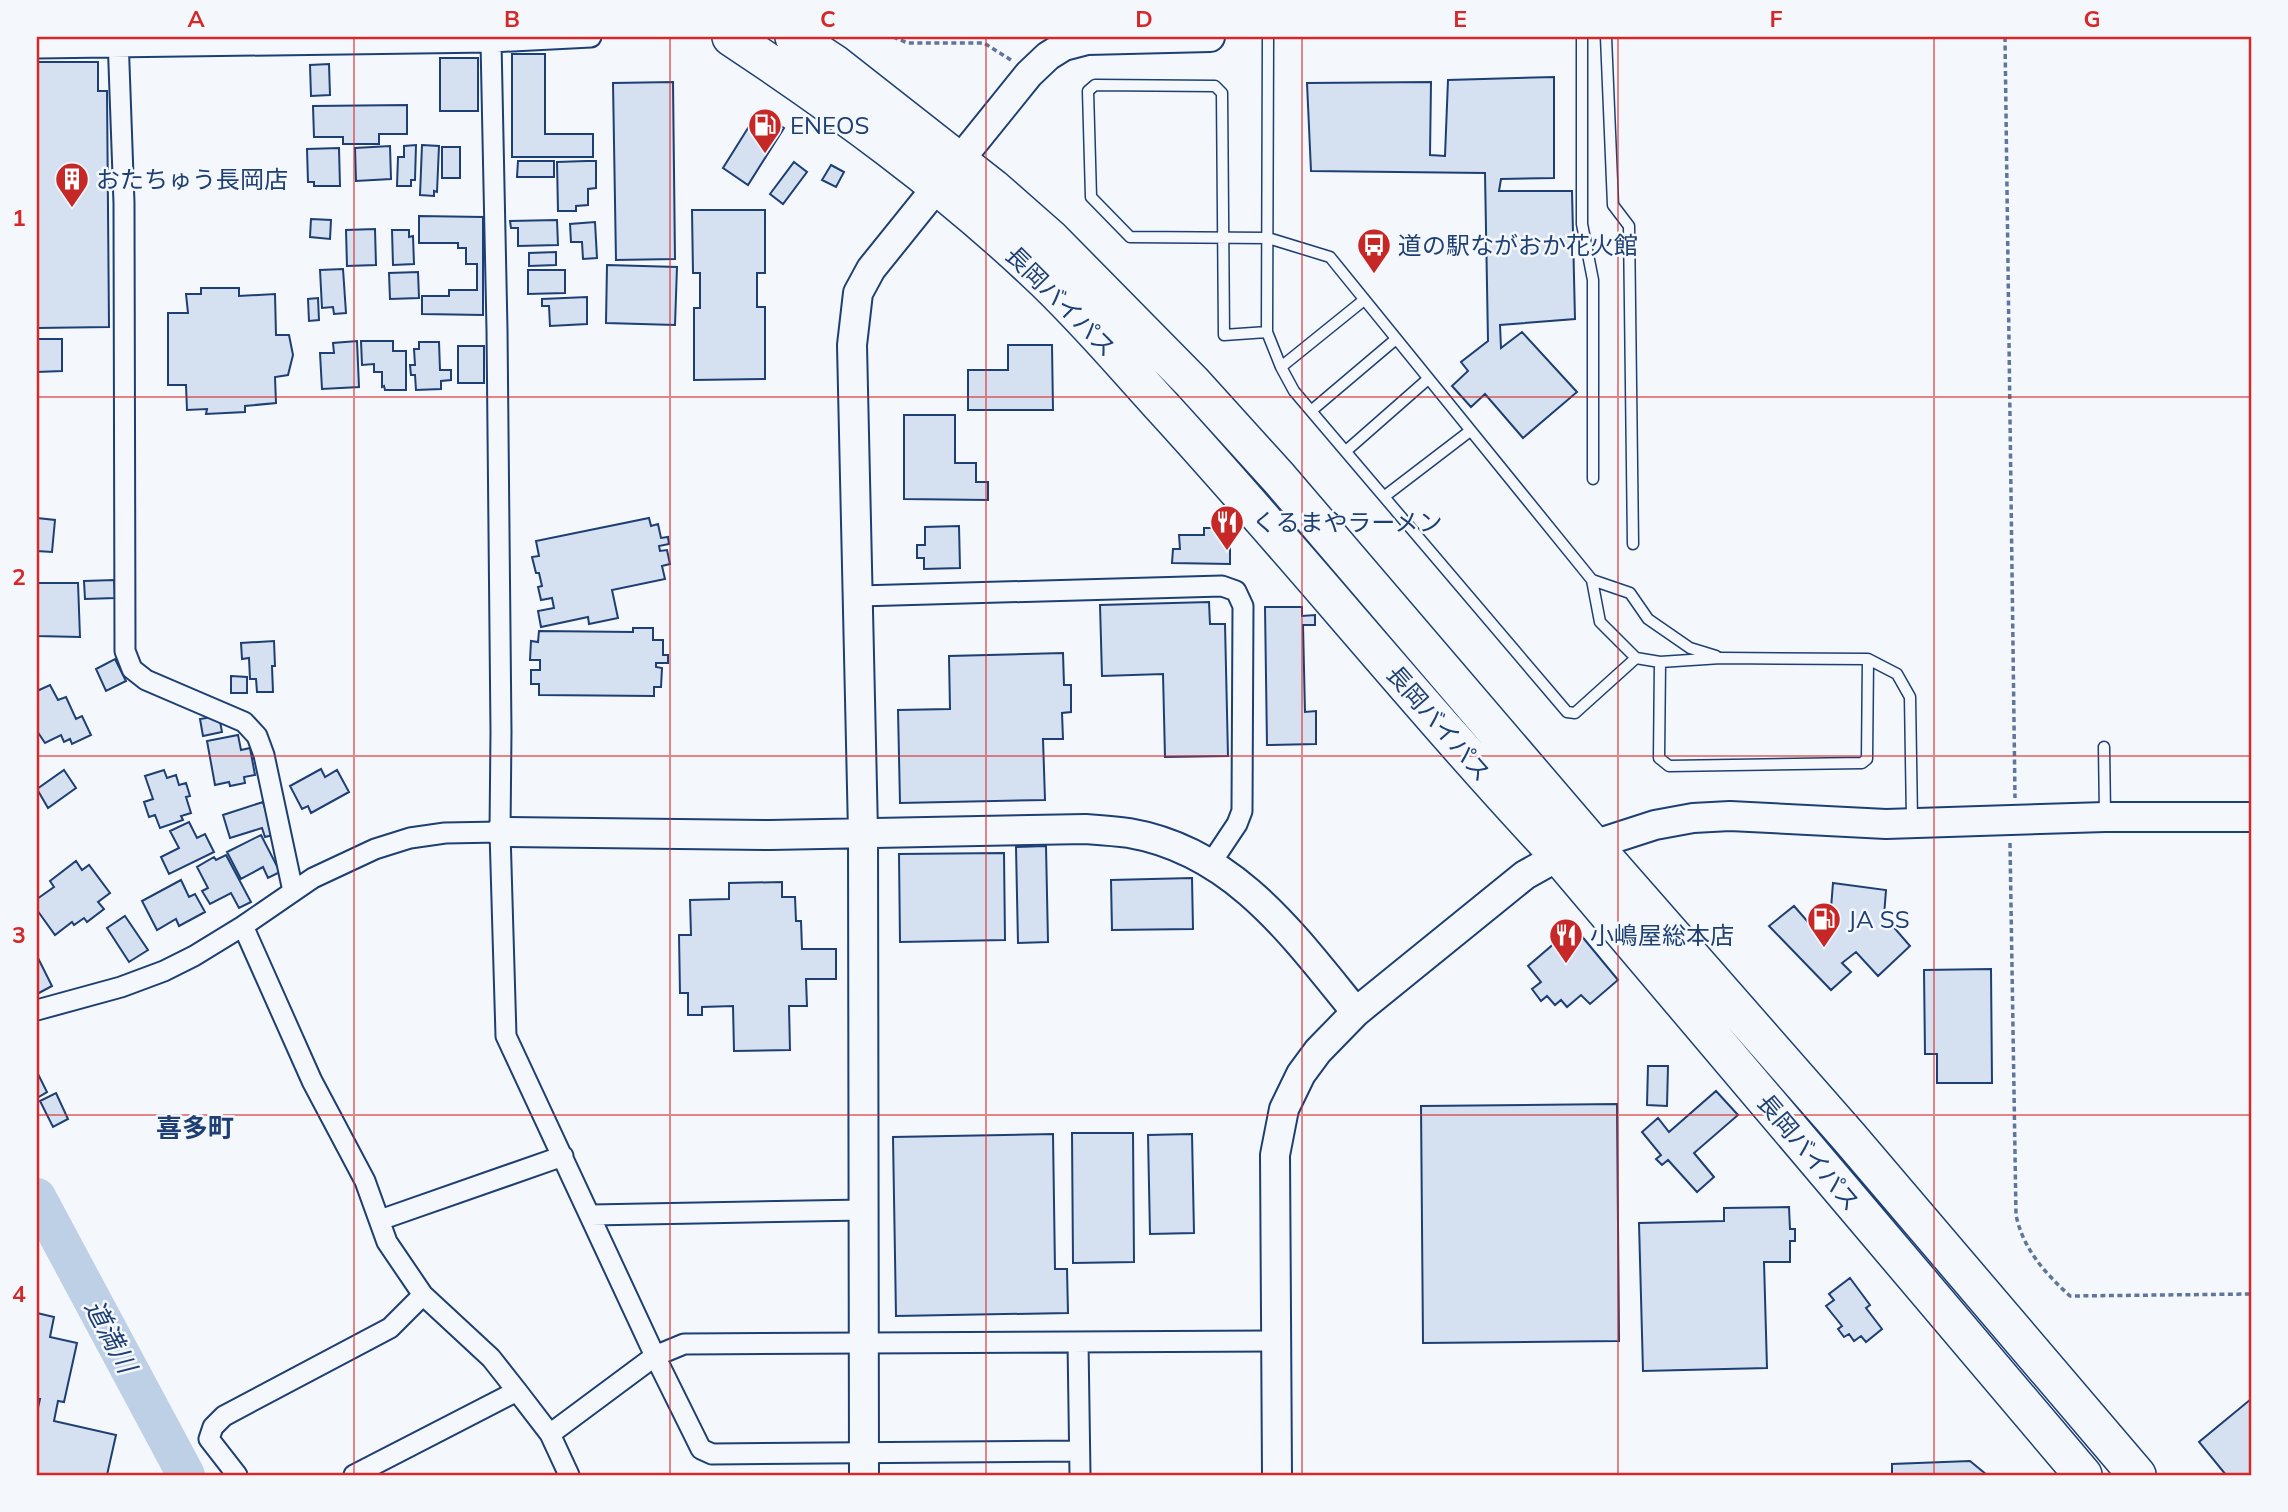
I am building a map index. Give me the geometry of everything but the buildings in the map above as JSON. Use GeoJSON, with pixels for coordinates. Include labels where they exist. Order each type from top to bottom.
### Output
{"type":"FeatureCollection","features":[{"type":"Feature","properties":{"kind":"highway","name":"長岡バイパス"},"geometry":{"type":"LineString","coordinates":[[731,37],[948,174],[993,188],[1051,239],[1192,382],[1279,478],[1576,851],[2083,1475]]}},
{"type":"Feature","properties":{"kind":"highway","name":"長岡バイパス"},"geometry":{"type":"LineString","coordinates":[[794,37],[835,64],[948,174]]}},
{"type":"Feature","properties":{"kind":"highway"},"geometry":{"type":"LineString","coordinates":[[805,37],[835,64]]}},
{"type":"Feature","properties":{"kind":"highway","name":"長岡バイパス"},"geometry":{"type":"LineString","coordinates":[[1576,851],[1849,1137],[2137,1475]]}},
{"type":"Feature","properties":{"kind":"street"},"geometry":{"type":"LineString","coordinates":[[37,48],[118,42],[491,42],[591,37]]}},
{"type":"Feature","properties":{"kind":"street"},"geometry":{"type":"LineString","coordinates":[[865,1465],[863,832],[852,345],[858,293],[871,269],[1029,74],[1048,56],[1064,46],[1087,40],[1210,37]]}},
{"type":"Feature","properties":{"kind":"street"},"geometry":{"type":"LineString","coordinates":[[118,42],[124,204],[125,651],[132,669],[146,680],[244,722],[257,736],[264,755],[293,891]]}},
{"type":"Feature","properties":{"kind":"street"},"geometry":{"type":"LineString","coordinates":[[491,42],[498,372],[502,732],[500,832],[506,1036],[655,1356],[701,1448],[712,1454],[865,1465],[1079,1451]]}},
{"type":"Feature","properties":{"kind":"street"},"geometry":{"type":"LineString","coordinates":[[859,596],[1222,586],[1237,591],[1242,606],[1242,811],[1237,824],[1211,863]]}},
{"type":"Feature","properties":{"kind":"street"},"geometry":{"type":"LineString","coordinates":[[1277,1475],[1275,1155],[1284,1109],[1301,1074],[1318,1051],[1356,1013],[1525,876],[1576,851],[1655,825],[1693,818],[1730,816],[1912,824],[2105,817],[2251,817]]}},
{"type":"Feature","properties":{"kind":"street"},"geometry":{"type":"LineString","coordinates":[[37,1010],[121,987],[164,971],[194,956],[293,891],[342,863],[410,838],[445,833],[500,832],[770,835],[1086,829],[1130,833],[1168,844],[1211,863],[1245,887],[1273,914],[1356,1013]]}},
{"type":"Feature","properties":{"kind":"street"},"geometry":{"type":"LineString","coordinates":[[243,926],[312,1081],[365,1181],[387,1242],[423,1295],[491,1358],[517,1391],[550,1434],[569,1475]]}},
{"type":"Feature","properties":{"kind":"street"},"geometry":{"type":"LineString","coordinates":[[380,1220],[563,1156]]}},
{"type":"Feature","properties":{"kind":"street"},"geometry":{"type":"LineString","coordinates":[[591,1215],[864,1210]]}},
{"type":"Feature","properties":{"kind":"street"},"geometry":{"type":"LineString","coordinates":[[237,1475],[209,1439],[213,1427],[225,1416],[390,1328],[423,1295]]}},
{"type":"Feature","properties":{"kind":"street"},"geometry":{"type":"LineString","coordinates":[[550,1434],[655,1356],[684,1344],[1276,1341]]}},
{"type":"Feature","properties":{"kind":"street"},"geometry":{"type":"LineString","coordinates":[[1078,1342],[1080,1475]]}},
{"type":"Feature","properties":{"kind":"street"},"geometry":{"type":"LineString","coordinates":[[354,1475],[517,1391]]}},
{"type":"Feature","properties":{"kind":"lane"},"geometry":{"type":"LineString","coordinates":[[1268,37],[1267,332],[1280,367],[1294,391],[1567,712],[1575,713],[1636,658]]}},
{"type":"Feature","properties":{"kind":"lane"},"geometry":{"type":"LineString","coordinates":[[1582,37],[1582,224],[1593,280],[1593,479]]}},
{"type":"Feature","properties":{"kind":"lane"},"geometry":{"type":"LineString","coordinates":[[1606,37],[1613,205],[1629,226],[1633,544]]}},
{"type":"Feature","properties":{"kind":"lane"},"geometry":{"type":"LineString","coordinates":[[1267,332],[1224,335],[1224,237],[1222,93],[1215,86],[1094,85],[1088,91],[1091,197],[1130,237],[1224,237],[1268,238],[1330,257],[1592,580],[1600,622],[1636,658],[1660,662],[1721,658],[1868,659],[1896,674],[1910,697],[1912,824]]}},
{"type":"Feature","properties":{"kind":"lane"},"geometry":{"type":"LineString","coordinates":[[1280,367],[1364,300]]}},
{"type":"Feature","properties":{"kind":"lane"},"geometry":{"type":"LineString","coordinates":[[1311,411],[1396,340]]}},
{"type":"Feature","properties":{"kind":"lane"},"geometry":{"type":"LineString","coordinates":[[1346,451],[1428,379]]}},
{"type":"Feature","properties":{"kind":"lane"},"geometry":{"type":"LineString","coordinates":[[1385,496],[1469,430]]}},
{"type":"Feature","properties":{"kind":"lane"},"geometry":{"type":"LineString","coordinates":[[1592,580],[1630,593],[1648,619],[1690,648],[1721,658]]}},
{"type":"Feature","properties":{"kind":"lane"},"geometry":{"type":"LineString","coordinates":[[1660,662],[1659,758],[1669,766],[1820,764],[1862,763],[1867,759],[1868,659]]}},
{"type":"Feature","properties":{"kind":"lane"},"geometry":{"type":"LineString","coordinates":[[2104,747],[2105,817]]}},
{"type":"Feature","properties":{"kind":"path"},"geometry":{"type":"LineString","coordinates":[[893,37],[908,43],[984,43],[1029,74]]}},
{"type":"Feature","properties":{"kind":"path"},"geometry":{"type":"LineString","coordinates":[[2006,37],[2016,821],[2010,842],[2016,1215],[2024,1243],[2048,1275],[2070,1296],[2251,1294]]}},
{"type":"Feature","properties":{"kind":"waterway","name":"道満川"},"geometry":{"type":"LineString","coordinates":[[37,1197],[186,1475]]}},
{"type":"Feature","properties":{"kind":"place","name":"ENEOS"},"geometry":{"type":"Point","coordinates":[765,155]}},
{"type":"Feature","properties":{"kind":"place","name":"おたちゅう長岡店"},"geometry":{"type":"Point","coordinates":[72,209]}},
{"type":"Feature","properties":{"kind":"place","name":"道の駅ながおか花火館"},"geometry":{"type":"Point","coordinates":[1374,275]}},
{"type":"Feature","properties":{"kind":"place","name":"くるまやラーメン"},"geometry":{"type":"Point","coordinates":[1227,552]}},
{"type":"Feature","properties":{"kind":"place","name":"JA SS"},"geometry":{"type":"Point","coordinates":[1824,949]}},
{"type":"Feature","properties":{"kind":"place","name":"小嶋屋総本店"},"geometry":{"type":"Point","coordinates":[1566,965]}},
{"type":"Feature","properties":{"kind":"district","name":"喜多町"},"geometry":{"type":"Point","coordinates":[195,1127]}}]}
